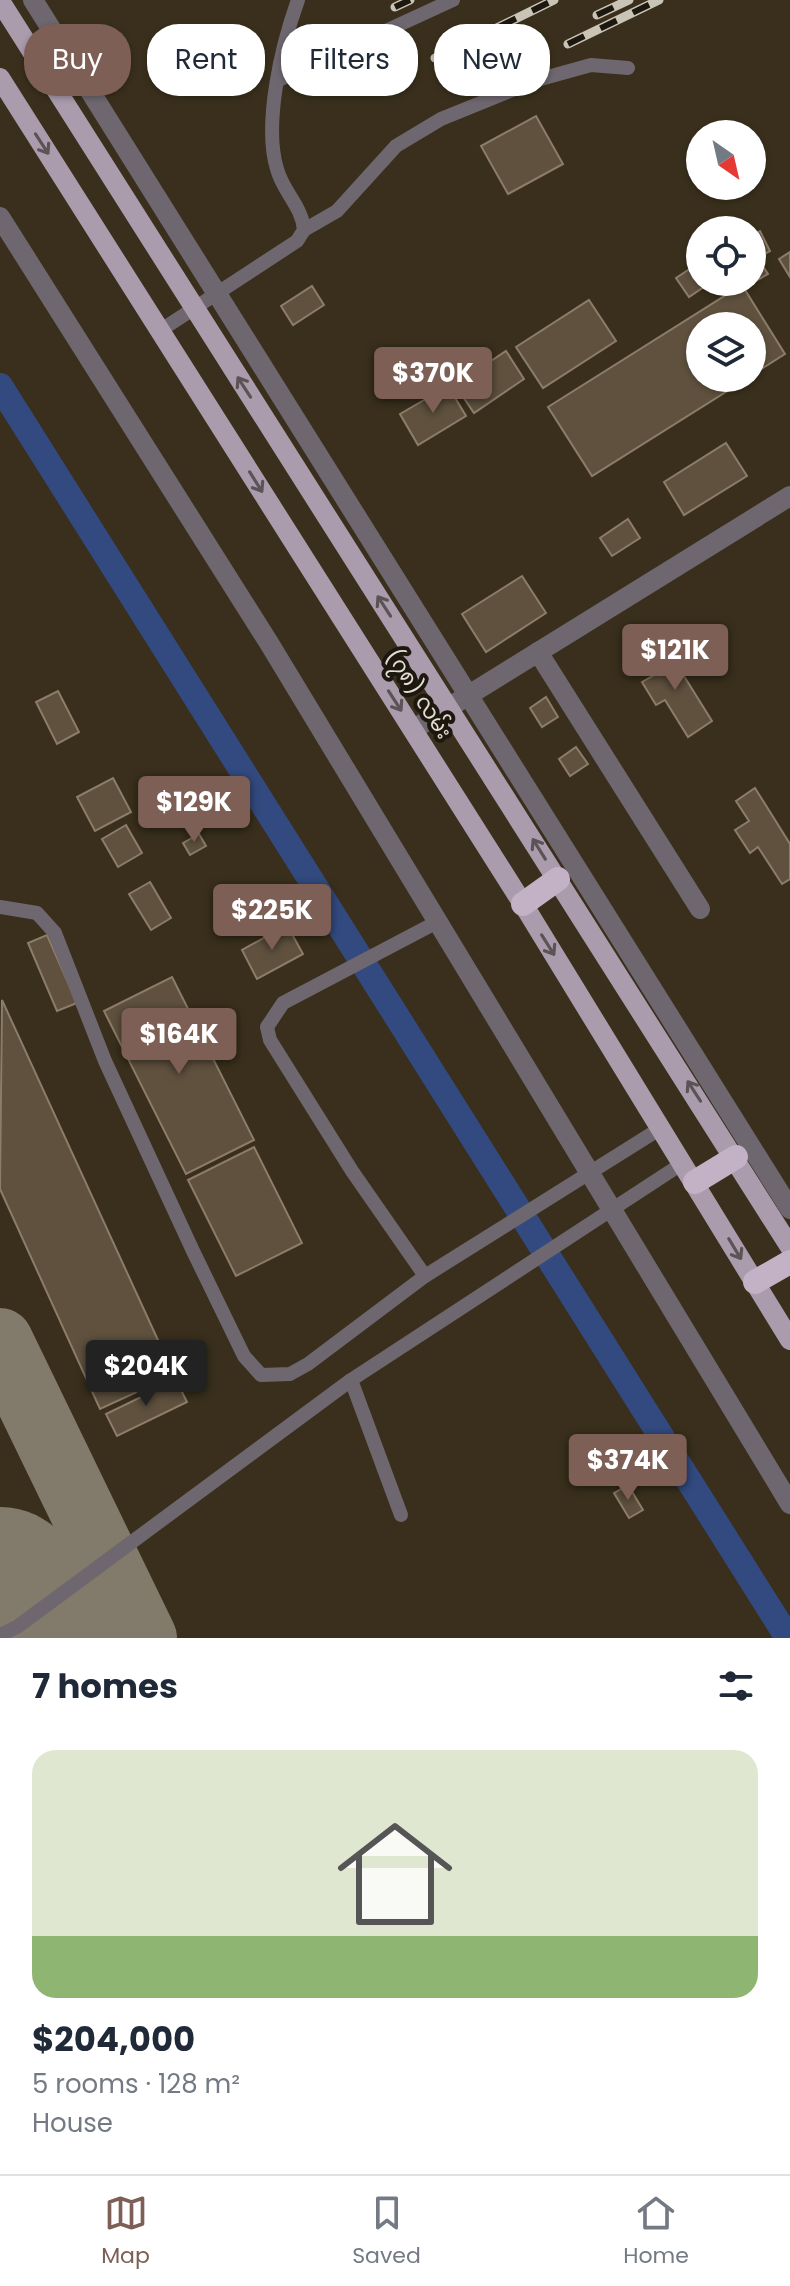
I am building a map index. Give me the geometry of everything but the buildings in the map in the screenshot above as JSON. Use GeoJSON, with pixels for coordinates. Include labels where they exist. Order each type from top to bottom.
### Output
{"type":"FeatureCollection","features":[{"type":"Feature","properties":{"kind":"highway"},"geometry":{"type":"LineString","coordinates":[[523,904],[558,879]]}},
{"type":"Feature","properties":{"kind":"highway"},"geometry":{"type":"LineString","coordinates":[[689,1172],[736,1157]]}},
{"type":"Feature","properties":{"kind":"highway"},"geometry":{"type":"LineString","coordinates":[[755,1282],[790,1262]]}},
{"type":"Feature","properties":{"kind":"main road","name":"(၇၈) လမ်း"},"geometry":{"type":"LineString","coordinates":[[0,1],[736,1157],[784,1223],[790,1247]]}},
{"type":"Feature","properties":{"kind":"main road","name":"(၇၈) လမ်း"},"geometry":{"type":"LineString","coordinates":[[0,78],[414,729],[790,1340]]}},
{"type":"Feature","properties":{"kind":"street"},"geometry":{"type":"LineString","coordinates":[[33,0],[790,1209]]}},
{"type":"Feature","properties":{"kind":"street"},"geometry":{"type":"LineString","coordinates":[[0,217],[439,921],[790,1504]]}},
{"type":"Feature","properties":{"kind":"street"},"geometry":{"type":"LineString","coordinates":[[414,729],[790,496]]}},
{"type":"Feature","properties":{"kind":"street"},"geometry":{"type":"LineString","coordinates":[[538,652],[700,909]]}},
{"type":"Feature","properties":{"kind":"lane"},"geometry":{"type":"LineString","coordinates":[[298,0],[272,118],[276,167],[285,190],[303,218],[304,230]]}},
{"type":"Feature","properties":{"kind":"lane"},"geometry":{"type":"LineString","coordinates":[[279,80],[453,0]]}},
{"type":"Feature","properties":{"kind":"lane"},"geometry":{"type":"LineString","coordinates":[[161,330],[297,241],[304,230],[337,211],[396,146],[453,112],[537,80],[591,65],[628,68]]}},
{"type":"Feature","properties":{"kind":"lane"},"geometry":{"type":"LineString","coordinates":[[0,907],[37,913],[55,933],[105,1061],[186,1238],[244,1356],[261,1375],[290,1374],[308,1364],[425,1276],[661,1128]]}},
{"type":"Feature","properties":{"kind":"lane"},"geometry":{"type":"LineString","coordinates":[[425,1276],[352,1171],[270,1040],[267,1027],[283,1003],[382,948],[439,921]]}},
{"type":"Feature","properties":{"kind":"lane"},"geometry":{"type":"LineString","coordinates":[[0,1635],[17,1627],[351,1380],[610,1208],[689,1172]]}},
{"type":"Feature","properties":{"kind":"lane"},"geometry":{"type":"LineString","coordinates":[[351,1380],[401,1515]]}},
{"type":"Feature","properties":{"kind":"waterway"},"geometry":{"type":"LineString","coordinates":[[0,386],[788,1638]]}},
{"type":"Feature","properties":{"kind":"taxiway"},"geometry":{"type":"LineString","coordinates":[[0,1341],[144,1638]]}},
{"type":"Feature","properties":{"kind":"runway"},"geometry":{"type":"LineString","coordinates":[[0,1591],[23,1638]]}},
{"type":"Feature","properties":{"kind":"railway"},"geometry":{"type":"LineString","coordinates":[[395,7],[410,0]]}},
{"type":"Feature","properties":{"kind":"railway"},"geometry":{"type":"LineString","coordinates":[[505,24],[554,0]]}},
{"type":"Feature","properties":{"kind":"railway"},"geometry":{"type":"LineString","coordinates":[[597,15],[629,0]]}},
{"type":"Feature","properties":{"kind":"railway"},"geometry":{"type":"LineString","coordinates":[[568,44],[659,0]]}}]}
